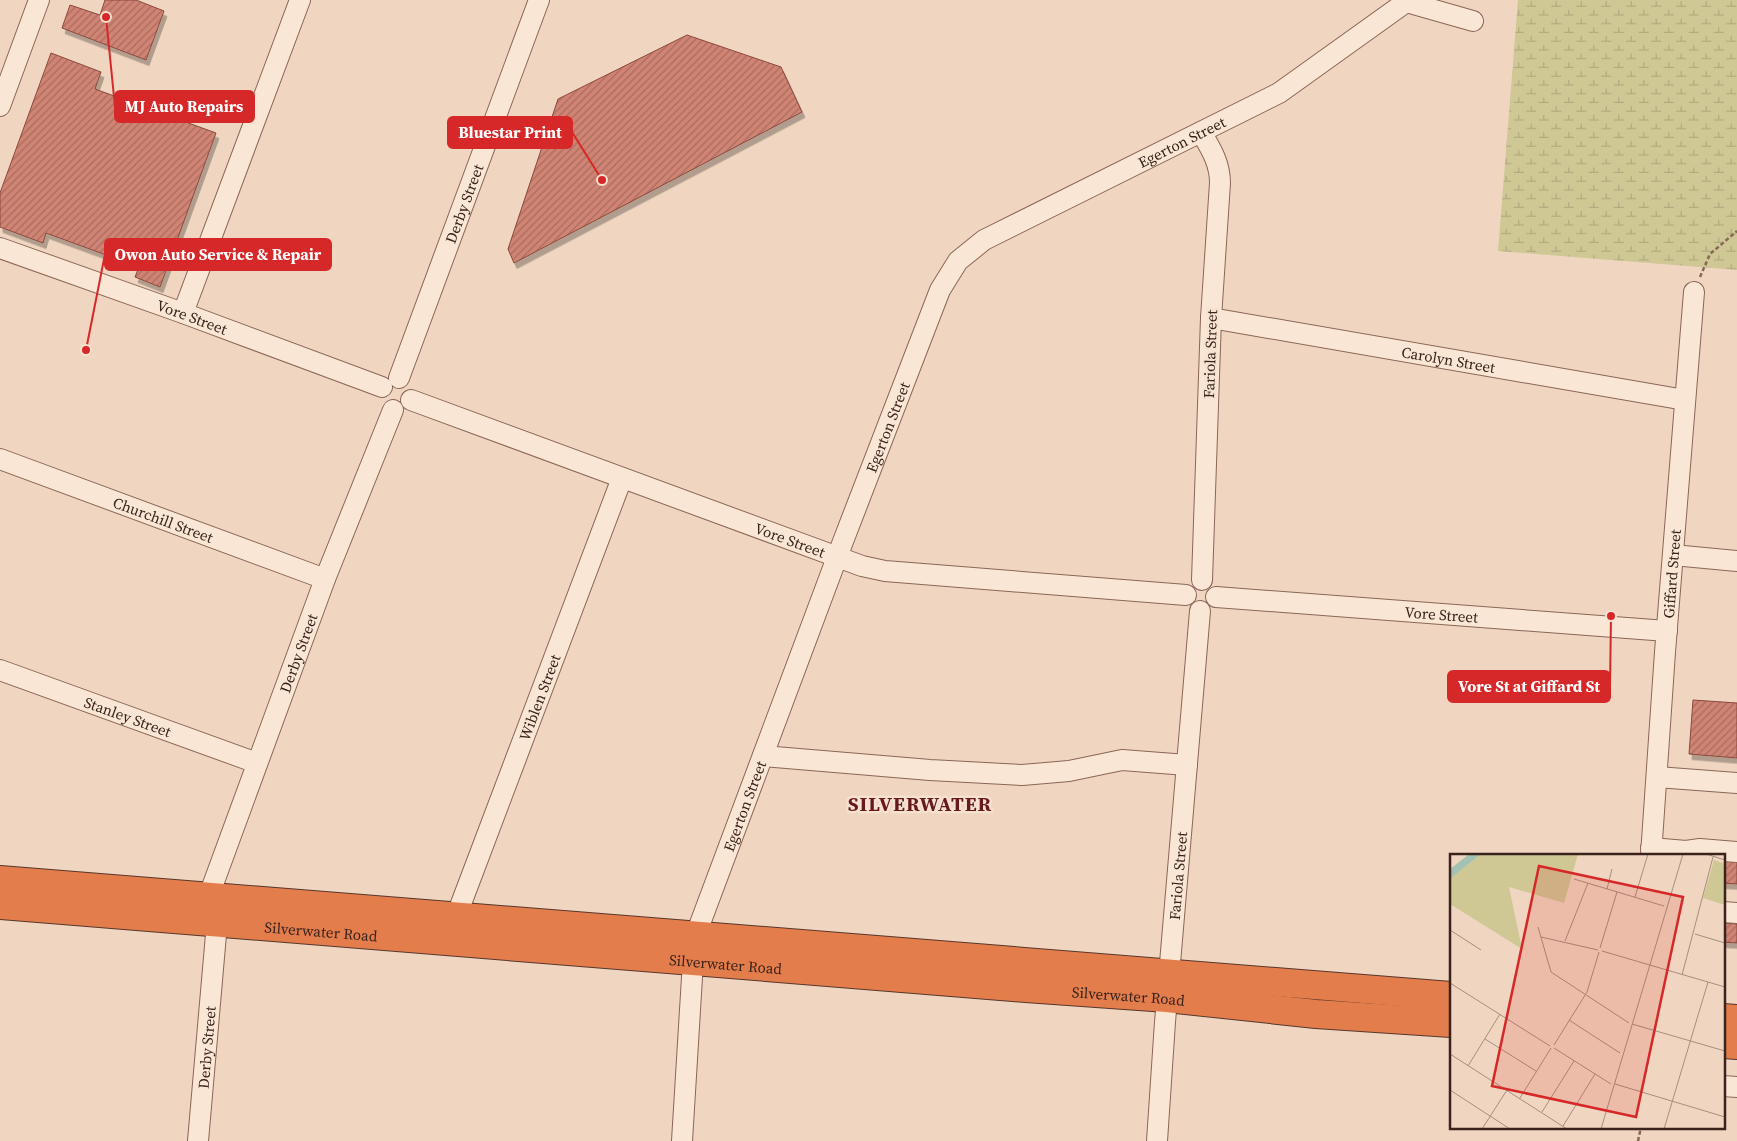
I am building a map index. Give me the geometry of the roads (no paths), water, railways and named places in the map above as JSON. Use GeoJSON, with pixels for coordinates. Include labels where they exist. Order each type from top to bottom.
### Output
{"type":"FeatureCollection","features":[{"type":"Feature","properties":{"kind":"highway","name":"Silverwater Road"},"geometry":{"type":"LineString","coordinates":[[0,880],[456,917],[694,949],[1026,988],[1168,986],[1450,996]]}},
{"type":"Feature","properties":{"kind":"highway","name":"Silverwater Road"},"geometry":{"type":"LineString","coordinates":[[0,905],[217,923],[694,949]]}},
{"type":"Feature","properties":{"kind":"highway","name":"Silverwater Road"},"geometry":{"type":"LineString","coordinates":[[1168,986],[1316,1014],[1450,1023]]}},
{"type":"Feature","properties":{"kind":"highway"},"geometry":{"type":"LineString","coordinates":[[1724,1018],[1737,1019]]}},
{"type":"Feature","properties":{"kind":"highway"},"geometry":{"type":"LineString","coordinates":[[1724,1044],[1737,1045]]}},
{"type":"Feature","properties":{"kind":"street"},"geometry":{"type":"LineString","coordinates":[[0,106],[39,0]]}},
{"type":"Feature","properties":{"kind":"street"},"geometry":{"type":"LineString","coordinates":[[183,313],[300,0]]}},
{"type":"Feature","properties":{"kind":"street","name":"Derby Street"},"geometry":{"type":"LineString","coordinates":[[390,383],[538,0]]}},
{"type":"Feature","properties":{"kind":"street"},"geometry":{"type":"LineString","coordinates":[[1406,1],[1473,21]]}},
{"type":"Feature","properties":{"kind":"street","name":"Egerton Street"},"geometry":{"type":"LineString","coordinates":[[682,1141],[694,949],[837,557],[940,290],[958,261],[984,240],[1279,93],[1406,1]]}},
{"type":"Feature","properties":{"kind":"street","name":"Fariola Street"},"geometry":{"type":"LineString","coordinates":[[1202,132],[1220,170],[1211,318],[1202,580]]}},
{"type":"Feature","properties":{"kind":"street","name":"Vore Street"},"geometry":{"type":"LineString","coordinates":[[0,248],[183,313],[390,383]]}},
{"type":"Feature","properties":{"kind":"street","name":"Giffard Street"},"geometry":{"type":"LineString","coordinates":[[1651,851],[1694,292]]}},
{"type":"Feature","properties":{"kind":"street","name":"Carolyn Street"},"geometry":{"type":"LineString","coordinates":[[1211,318],[1686,400]]}},
{"type":"Feature","properties":{"kind":"street"},"geometry":{"type":"LineString","coordinates":[[404,380],[410,386],[413,395],[412,400],[406,407],[393,410],[382,401],[380,397],[390,383],[404,380]]}},
{"type":"Feature","properties":{"kind":"street","name":"Vore Street"},"geometry":{"type":"LineString","coordinates":[[412,400],[862,566],[885,571],[1186,595]]}},
{"type":"Feature","properties":{"kind":"street","name":"Derby Street"},"geometry":{"type":"LineString","coordinates":[[208,898],[325,579],[393,410]]}},
{"type":"Feature","properties":{"kind":"street","name":"Churchill Street"},"geometry":{"type":"LineString","coordinates":[[0,459],[325,579]]}},
{"type":"Feature","properties":{"kind":"street","name":"Wiblen Street"},"geometry":{"type":"LineString","coordinates":[[456,917],[622,478]]}},
{"type":"Feature","properties":{"kind":"street"},"geometry":{"type":"LineString","coordinates":[[1673,556],[1737,561]]}},
{"type":"Feature","properties":{"kind":"street"},"geometry":{"type":"LineString","coordinates":[[1202,580],[1214,587],[1216,597],[1213,606],[1200,611],[1188,604],[1186,595],[1189,586],[1202,580]]}},
{"type":"Feature","properties":{"kind":"street","name":"Vore Street"},"geometry":{"type":"LineString","coordinates":[[1216,597],[1667,631]]}},
{"type":"Feature","properties":{"kind":"street","name":"Fariola Street"},"geometry":{"type":"LineString","coordinates":[[1157,1141],[1168,986],[1200,611]]}},
{"type":"Feature","properties":{"kind":"street","name":"Stanley Street"},"geometry":{"type":"LineString","coordinates":[[0,670],[257,764]]}},
{"type":"Feature","properties":{"kind":"street"},"geometry":{"type":"LineString","coordinates":[[763,756],[930,770],[1022,775],[1069,771],[1122,760],[1187,765]]}},
{"type":"Feature","properties":{"kind":"street"},"geometry":{"type":"LineString","coordinates":[[1657,777],[1737,783]]}},
{"type":"Feature","properties":{"kind":"street"},"geometry":{"type":"LineString","coordinates":[[1651,851],[1700,849],[1737,852]]}},
{"type":"Feature","properties":{"kind":"street"},"geometry":{"type":"LineString","coordinates":[[1724,912],[1737,914]]}},
{"type":"Feature","properties":{"kind":"street","name":"Derby Street"},"geometry":{"type":"LineString","coordinates":[[198,1141],[217,923]]}},
{"type":"Feature","properties":{"kind":"street"},"geometry":{"type":"LineString","coordinates":[[1724,1086],[1737,1087]]}},
{"type":"Feature","properties":{"kind":"place","name":"MJ Auto Repairs"},"geometry":{"type":"Point","coordinates":[106,17]}},
{"type":"Feature","properties":{"kind":"place","name":"Bluestar Print"},"geometry":{"type":"Point","coordinates":[602,180]}},
{"type":"Feature","properties":{"kind":"place","name":"Owon Auto Service & Repair"},"geometry":{"type":"Point","coordinates":[86,350]}},
{"type":"Feature","properties":{"kind":"place","name":"Vore St at Giffard St"},"geometry":{"type":"Point","coordinates":[1611,616]}},
{"type":"Feature","properties":{"kind":"district","name":"SILVERWATER"},"geometry":{"type":"Point","coordinates":[920,804]}}]}
